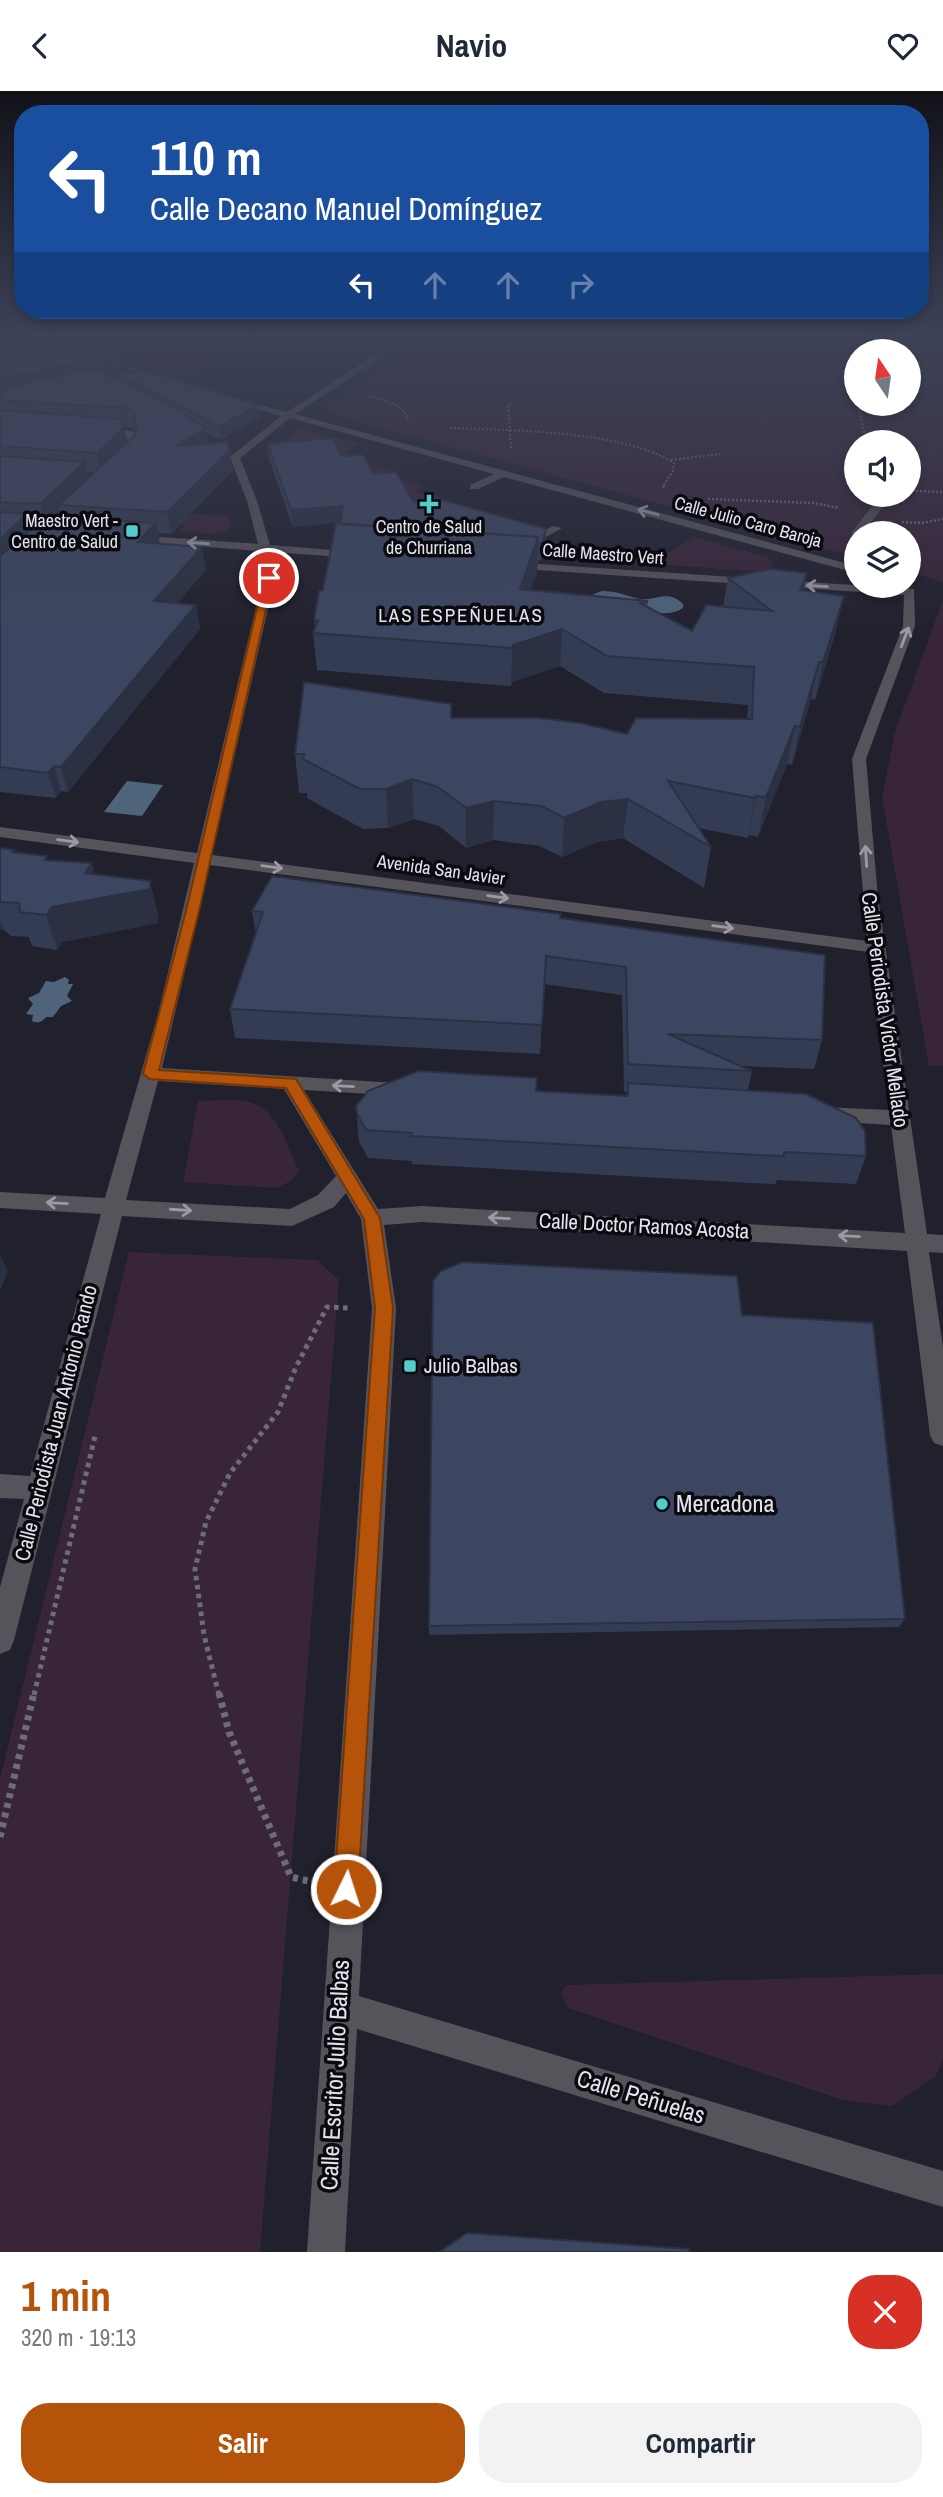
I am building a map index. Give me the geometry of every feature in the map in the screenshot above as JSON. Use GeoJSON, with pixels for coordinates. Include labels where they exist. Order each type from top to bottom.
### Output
{"type":"FeatureCollection","features":[{"type":"Feature","properties":{"kind":"street"},"geometry":{"type":"LineString","coordinates":[[113,471],[136,449],[131,436]]}},
{"type":"Feature","properties":{"kind":"street"},"geometry":{"type":"LineString","coordinates":[[224,449],[236,457],[263,436]]}},
{"type":"Feature","properties":{"kind":"street","name":"Calle Julio Caro Baroja"},"geometry":{"type":"LineString","coordinates":[[367,436],[844,567]]}},
{"type":"Feature","properties":{"kind":"street","name":"Calle Periodista Juan Antonio Rando"},"geometry":{"type":"LineString","coordinates":[[0,1640],[205,858],[269,578],[266,549],[248,486],[236,457]]}},
{"type":"Feature","properties":{"kind":"street"},"geometry":{"type":"LineString","coordinates":[[474,487],[502,472]]}},
{"type":"Feature","properties":{"kind":"street"},"geometry":{"type":"LineString","coordinates":[[866,521],[877,507]]}},
{"type":"Feature","properties":{"kind":"street"},"geometry":{"type":"LineString","coordinates":[[535,539],[557,528]]}},
{"type":"Feature","properties":{"kind":"street"},"geometry":{"type":"LineString","coordinates":[[116,537],[374,556]]}},
{"type":"Feature","properties":{"kind":"street"},"geometry":{"type":"LineString","coordinates":[[830,563],[844,548]]}},
{"type":"Feature","properties":{"kind":"street","name":"Calle Maestro Vert"},"geometry":{"type":"LineString","coordinates":[[498,564],[844,585]]}},
{"type":"Feature","properties":{"kind":"street","name":"Calle Periodista Víctor Mellado"},"geometry":{"type":"LineString","coordinates":[[906,598],[909,626],[859,759],[870,897],[943,1435]]}},
{"type":"Feature","properties":{"kind":"street","name":"Avenida San Javier"},"geometry":{"type":"LineString","coordinates":[[0,832],[877,948]]}},
{"type":"Feature","properties":{"kind":"street"},"geometry":{"type":"LineString","coordinates":[[150,1074],[423,1090]]}},
{"type":"Feature","properties":{"kind":"street","name":"Calle Escritor Julio Balbas"},"geometry":{"type":"LineString","coordinates":[[290,1083],[372,1218],[384,1308],[346,1889],[326,2252]]}},
{"type":"Feature","properties":{"kind":"street"},"geometry":{"type":"LineString","coordinates":[[797,1112],[900,1118]]}},
{"type":"Feature","properties":{"kind":"street"},"geometry":{"type":"LineString","coordinates":[[0,1200],[292,1218],[326,1201],[346,1178]]}},
{"type":"Feature","properties":{"kind":"street","name":"Calle Doctor Ramos Acosta"},"geometry":{"type":"LineString","coordinates":[[372,1218],[422,1214],[943,1244]]}},
{"type":"Feature","properties":{"kind":"street"},"geometry":{"type":"LineString","coordinates":[[0,1486],[38,1488]]}},
{"type":"Feature","properties":{"kind":"street","name":"Calle Peñuelas"},"geometry":{"type":"LineString","coordinates":[[339,2007],[943,2189]]}},
{"type":"Feature","properties":{"kind":"path"},"geometry":{"type":"LineString","coordinates":[[502,472],[513,464],[509,436]]}},
{"type":"Feature","properties":{"kind":"path"},"geometry":{"type":"LineString","coordinates":[[568,436],[605,440],[670,460],[720,454]]}},
{"type":"Feature","properties":{"kind":"path"},"geometry":{"type":"LineString","coordinates":[[670,460],[674,463],[673,471],[662,486],[670,493]]}},
{"type":"Feature","properties":{"kind":"path"},"geometry":{"type":"LineString","coordinates":[[921,491],[943,492]]}},
{"type":"Feature","properties":{"kind":"path"},"geometry":{"type":"LineString","coordinates":[[699,498],[814,503],[902,522],[922,523],[943,519]]}},
{"type":"Feature","properties":{"kind":"path"},"geometry":{"type":"LineString","coordinates":[[346,1889],[291,1877],[229,1732],[204,1635],[195,1570],[206,1521],[223,1485],[278,1412],[296,1367],[327,1307],[384,1308]]}},
{"type":"Feature","properties":{"kind":"shaded area"},"geometry":{"type":"Polygon","coordinates":[[[290,436],[328,436],[361,444],[347,450],[350,459],[389,470],[382,474],[424,486],[414,491],[443,500],[431,505],[343,513],[334,454],[269,459],[273,448],[290,436]]]}},
{"type":"Feature","properties":{"kind":"shaded area"},"geometry":{"type":"Polygon","coordinates":[[[410,436],[844,436],[844,507],[921,507],[921,436],[943,436],[943,582],[921,575],[921,521],[844,521],[844,554],[410,436]]]}},
{"type":"Feature","properties":{"kind":"shaded area"},"geometry":{"type":"Polygon","coordinates":[[[157,512],[229,516],[231,527],[213,533],[180,531],[185,524],[160,522],[157,512]]]}},
{"type":"Feature","properties":{"kind":"shaded area"},"geometry":{"type":"Polygon","coordinates":[[[694,537],[767,557],[773,566],[769,570],[757,571],[531,556],[546,547],[540,544],[551,539],[608,557],[618,551],[651,557],[666,554],[694,537]]]}},
{"type":"Feature","properties":{"kind":"shaded area"},"geometry":{"type":"Polygon","coordinates":[[[943,600],[943,1066],[929,1066],[882,797],[895,732],[943,600]]]}},
{"type":"Feature","properties":{"kind":"shaded area"},"geometry":{"type":"Polygon","coordinates":[[[198,1101],[236,1101],[258,1105],[280,1129],[299,1171],[291,1181],[276,1188],[183,1182],[198,1101]]]}},
{"type":"Feature","properties":{"kind":"shaded area"},"geometry":{"type":"Polygon","coordinates":[[[129,1252],[317,1260],[339,1280],[260,2252],[0,2252],[0,1779],[129,1252]]]}},
{"type":"Feature","properties":{"kind":"shaded area"},"geometry":{"type":"Polygon","coordinates":[[[943,1974],[943,2060],[935,2077],[892,2106],[843,2100],[568,2008],[561,1994],[567,1985],[943,1974]]]}},
{"type":"Feature","properties":{"kind":"water"},"geometry":{"type":"Polygon","coordinates":[[[602,591],[640,599],[672,597],[683,604],[683,608],[674,612],[650,612],[589,596],[602,591]]]}},
{"type":"Feature","properties":{"kind":"water"},"geometry":{"type":"Polygon","coordinates":[[[127,781],[163,785],[142,816],[104,812],[127,781]]]}},
{"type":"Feature","properties":{"kind":"water"},"geometry":{"type":"Polygon","coordinates":[[[65,977],[69,980],[68,984],[73,984],[67,996],[72,1001],[61,1006],[53,1017],[46,1017],[38,1022],[32,1021],[33,1015],[26,1014],[33,1004],[28,998],[39,993],[46,981],[54,982],[65,977]]]}},
{"type":"Feature","properties":{"kind":"building"},"geometry":{"type":"Polygon","coordinates":[[[0,436],[115,436],[97,453],[0,446],[0,436]]]}},
{"type":"Feature","properties":{"kind":"building"},"geometry":{"type":"Polygon","coordinates":[[[134,436],[192,436],[175,446],[227,442],[230,450],[167,512],[59,505],[134,436]]]}},
{"type":"Feature","properties":{"kind":"building"},"geometry":{"type":"Polygon","coordinates":[[[333,438],[341,456],[363,455],[373,474],[396,472],[414,503],[428,496],[546,529],[542,543],[538,543],[538,537],[340,524],[343,506],[291,510],[268,444],[333,438]]]}},
{"type":"Feature","properties":{"kind":"building"},"geometry":{"type":"Polygon","coordinates":[[[0,456],[85,462],[40,504],[0,502],[0,456]]]}},
{"type":"Feature","properties":{"kind":"building"},"geometry":{"type":"Polygon","coordinates":[[[0,512],[27,514],[0,539],[0,512]]]}},
{"type":"Feature","properties":{"kind":"building"},"geometry":{"type":"Polygon","coordinates":[[[47,516],[156,523],[138,542],[202,547],[154,601],[196,605],[61,767],[54,766],[48,773],[0,767],[0,556],[47,516]]]}},
{"type":"Feature","properties":{"kind":"building"},"geometry":{"type":"Polygon","coordinates":[[[336,523],[538,537],[520,589],[648,601],[640,603],[692,631],[706,605],[772,611],[728,578],[770,569],[807,573],[800,590],[844,596],[823,662],[819,662],[800,727],[795,726],[766,797],[755,798],[668,781],[711,847],[628,799],[601,802],[564,818],[542,806],[494,801],[466,808],[438,787],[412,779],[386,789],[360,789],[303,759],[304,754],[295,754],[304,682],[451,704],[451,718],[539,718],[581,723],[627,734],[636,718],[752,719],[754,667],[607,656],[562,629],[513,645],[512,648],[313,633],[318,621],[314,619],[319,591],[323,590],[336,523]]]}},
{"type":"Feature","properties":{"kind":"building"},"geometry":{"type":"Polygon","coordinates":[[[0,848],[47,856],[45,860],[92,863],[85,873],[150,881],[150,889],[52,907],[46,915],[20,912],[19,903],[0,902],[0,848]]]}},
{"type":"Feature","properties":{"kind":"building"},"geometry":{"type":"Polygon","coordinates":[[[272,876],[561,914],[560,918],[825,955],[822,1040],[668,1034],[752,1071],[628,1064],[626,967],[546,956],[542,1025],[230,1009],[263,912],[252,911],[272,876]]]}},
{"type":"Feature","properties":{"kind":"building"},"geometry":{"type":"Polygon","coordinates":[[[418,1071],[537,1078],[536,1091],[628,1096],[628,1083],[806,1094],[856,1118],[865,1131],[866,1156],[784,1152],[784,1156],[758,1155],[411,1136],[412,1133],[366,1130],[357,1114],[356,1106],[368,1091],[418,1071]]]}},
{"type":"Feature","properties":{"kind":"building"},"geometry":{"type":"Polygon","coordinates":[[[463,1262],[737,1276],[742,1315],[873,1323],[905,1619],[429,1626],[433,1281],[441,1271],[463,1262]]]}},
{"type":"Feature","properties":{"kind":"building"},"geometry":{"type":"Polygon","coordinates":[[[467,2233],[689,2249],[689,2252],[439,2252],[467,2233]]]}},
{"type":"Feature","properties":{"kind":"place","name":"Centro de Salud de Churriana"},"geometry":{"type":"Point","coordinates":[429,504]}},
{"type":"Feature","properties":{"kind":"place","name":"Maestro Vert - Centro de Salud"},"geometry":{"type":"Point","coordinates":[132,531]}},
{"type":"Feature","properties":{"kind":"place","name":"Julio Balbas"},"geometry":{"type":"Point","coordinates":[410,1366]}},
{"type":"Feature","properties":{"kind":"place","name":"Mercadona"},"geometry":{"type":"Point","coordinates":[662,1504]}},
{"type":"Feature","properties":{"kind":"district","name":"LAS ESPEÑUELAS"},"geometry":{"type":"Point","coordinates":[461,615]}},
{"type":"Feature","properties":{"kind":"route"},"geometry":{"type":"LineString","coordinates":[[269,578],[192,911],[150,1074],[290,1083],[372,1218],[384,1308],[346,1889]]}}]}
